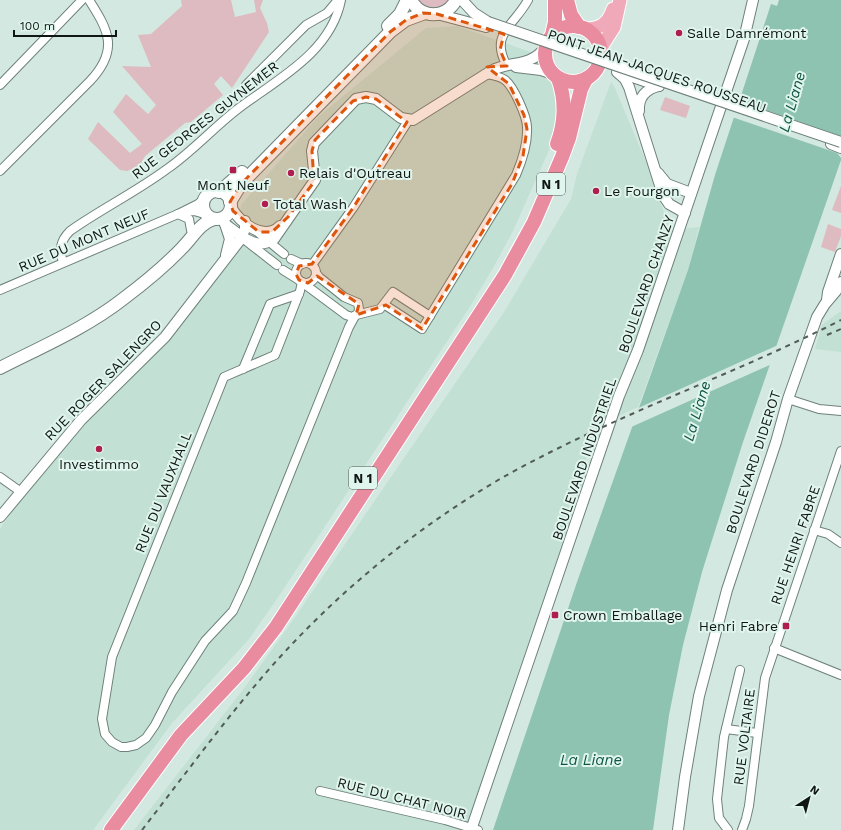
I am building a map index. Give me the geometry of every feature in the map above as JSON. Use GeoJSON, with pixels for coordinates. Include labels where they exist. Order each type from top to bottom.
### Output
{"type":"FeatureCollection","features":[{"type":"Feature","properties":{"kind":"highway"},"geometry":{"type":"LineString","coordinates":[[555,0],[555,22],[552,35],[545,48],[546,62],[555,76],[571,82],[586,79],[593,74],[598,66],[600,49],[595,37],[582,28],[570,16],[566,0]]}},
{"type":"Feature","properties":{"kind":"highway"},"geometry":{"type":"LineString","coordinates":[[552,35],[565,28],[582,28]]}},
{"type":"Feature","properties":{"kind":"highway","name":"N 1"},"geometry":{"type":"LineString","coordinates":[[101,830],[175,727],[242,656],[268,623],[490,285],[528,212],[558,142],[563,123],[564,101],[555,76]]}},
{"type":"Feature","properties":{"kind":"highway","name":"N 1"},"geometry":{"type":"LineString","coordinates":[[111,830],[181,734],[244,668],[276,627],[489,302],[524,240],[555,175],[568,143],[581,89],[586,79]]}},
{"type":"Feature","properties":{"kind":"main road"},"geometry":{"type":"LineString","coordinates":[[0,368],[102,313],[132,292],[183,248],[205,223],[211,213],[212,193],[219,192],[232,182],[323,92],[400,14],[407,0]]}},
{"type":"Feature","properties":{"kind":"main road"},"geometry":{"type":"LineString","coordinates":[[411,0],[416,7],[425,13]]}},
{"type":"Feature","properties":{"kind":"main road"},"geometry":{"type":"LineString","coordinates":[[160,267],[191,230],[211,213],[227,215],[241,184],[390,32],[406,20],[425,13],[437,14],[449,9],[456,0]]}},
{"type":"Feature","properties":{"kind":"main road"},"geometry":{"type":"LineString","coordinates":[[582,28],[596,28],[604,24],[611,15],[615,0]]}},
{"type":"Feature","properties":{"kind":"main road"},"geometry":{"type":"LineString","coordinates":[[600,49],[614,27],[620,0]]}},
{"type":"Feature","properties":{"kind":"main road"},"geometry":{"type":"LineString","coordinates":[[219,192],[226,195],[231,204]]}},
{"type":"Feature","properties":{"kind":"street"},"geometry":{"type":"LineString","coordinates":[[0,85],[82,0]]}},
{"type":"Feature","properties":{"kind":"street"},"geometry":{"type":"LineString","coordinates":[[0,171],[102,67],[107,51],[107,32],[89,0]]}},
{"type":"Feature","properties":{"kind":"street","name":"RUE GEORGES GUYNEMER"},"geometry":{"type":"LineString","coordinates":[[246,85],[306,25],[325,15],[338,0]]}},
{"type":"Feature","properties":{"kind":"street","name":"RUE GEORGES GUYNEMER"},"geometry":{"type":"LineString","coordinates":[[63,262],[60,248],[63,239],[70,232],[168,169],[236,110],[313,52],[330,29],[337,14],[341,0]]}},
{"type":"Feature","properties":{"kind":"street"},"geometry":{"type":"LineString","coordinates":[[462,0],[487,24]]}},
{"type":"Feature","properties":{"kind":"street"},"geometry":{"type":"LineString","coordinates":[[508,66],[500,54],[500,42],[528,0]]}},
{"type":"Feature","properties":{"kind":"street","name":"BOULEVARD CHANZY"},"geometry":{"type":"LineString","coordinates":[[630,372],[744,39],[753,0]]}},
{"type":"Feature","properties":{"kind":"street"},"geometry":{"type":"LineString","coordinates":[[437,14],[487,24]]}},
{"type":"Feature","properties":{"kind":"street","name":"PONT JEAN-JACQUES ROUSSEAU"},"geometry":{"type":"LineString","coordinates":[[487,24],[617,72],[836,143]]}},
{"type":"Feature","properties":{"kind":"street","name":"PONT JEAN-JACQUES ROUSSEAU"},"geometry":{"type":"LineString","coordinates":[[487,24],[836,143],[841,148]]}},
{"type":"Feature","properties":{"kind":"street"},"geometry":{"type":"LineString","coordinates":[[312,265],[354,208],[408,121],[420,117],[496,68],[530,61],[545,48]]}},
{"type":"Feature","properties":{"kind":"street"},"geometry":{"type":"LineString","coordinates":[[508,66],[538,69],[555,76]]}},
{"type":"Feature","properties":{"kind":"street"},"geometry":{"type":"LineString","coordinates":[[617,72],[628,84],[640,117],[665,198],[672,207],[685,213]]}},
{"type":"Feature","properties":{"kind":"street"},"geometry":{"type":"LineString","coordinates":[[385,305],[422,329],[512,184],[524,152],[527,122],[514,92],[504,79],[485,74]]}},
{"type":"Feature","properties":{"kind":"street"},"geometry":{"type":"LineString","coordinates":[[640,117],[639,105],[642,96],[650,89],[659,86]]}},
{"type":"Feature","properties":{"kind":"street"},"geometry":{"type":"LineString","coordinates":[[242,237],[257,243],[269,242],[275,238],[288,217],[315,180],[312,151],[314,143],[351,103],[361,97],[373,98],[382,103],[399,117],[408,121]]}},
{"type":"Feature","properties":{"kind":"street"},"geometry":{"type":"LineString","coordinates":[[655,167],[668,184],[691,193]]}},
{"type":"Feature","properties":{"kind":"street","name":"RUE DU MONT NEUF"},"geometry":{"type":"LineString","coordinates":[[0,290],[178,214],[198,204],[211,213]]}},
{"type":"Feature","properties":{"kind":"street"},"geometry":{"type":"LineString","coordinates":[[231,204],[245,222],[288,257],[302,264],[312,265]]}},
{"type":"Feature","properties":{"kind":"street","name":"RUE DU MONT NEUF"},"geometry":{"type":"LineString","coordinates":[[178,214],[192,211],[211,213]]}},
{"type":"Feature","properties":{"kind":"street"},"geometry":{"type":"LineString","coordinates":[[211,213],[280,268],[346,315],[356,316],[380,309],[385,305],[393,292],[430,316]]}},
{"type":"Feature","properties":{"kind":"street","name":"RUE ROGER SALENGRO"},"geometry":{"type":"LineString","coordinates":[[211,213],[228,230],[230,240],[224,260]]}},
{"type":"Feature","properties":{"kind":"street"},"geometry":{"type":"LineString","coordinates":[[178,214],[184,215],[190,220],[191,230]]}},
{"type":"Feature","properties":{"kind":"street"},"geometry":{"type":"LineString","coordinates":[[253,228],[263,233],[271,232],[288,217]]}},
{"type":"Feature","properties":{"kind":"street","name":"RUE ROGER SALENGRO"},"geometry":{"type":"LineString","coordinates":[[0,517],[81,420],[165,337],[242,237],[245,229],[245,222]]}},
{"type":"Feature","properties":{"kind":"street","name":"BOULEVARD DIDEROT"},"geometry":{"type":"LineString","coordinates":[[827,300],[828,292],[841,254]]}},
{"type":"Feature","properties":{"kind":"street"},"geometry":{"type":"LineString","coordinates":[[301,282],[296,271],[302,264]]}},
{"type":"Feature","properties":{"kind":"street"},"geometry":{"type":"LineString","coordinates":[[312,265],[316,274],[320,278],[344,297],[358,303],[359,309],[356,316]]}},
{"type":"Feature","properties":{"kind":"street"},"geometry":{"type":"LineString","coordinates":[[301,282],[313,281],[316,274]]}},
{"type":"Feature","properties":{"kind":"street","name":"RUE DU VAUXHALL"},"geometry":{"type":"LineString","coordinates":[[301,282],[299,294],[274,355],[224,377],[116,646],[111,662],[102,719],[104,734],[112,742],[124,747],[133,746],[144,741],[152,730],[172,692],[205,641],[233,611],[246,583],[349,327],[356,316]]}},
{"type":"Feature","properties":{"kind":"street","name":"BOULEVARD DIDEROT"},"geometry":{"type":"LineString","coordinates":[[678,830],[694,723],[714,636],[788,399],[817,317],[827,300],[841,282]]}},
{"type":"Feature","properties":{"kind":"street"},"geometry":{"type":"LineString","coordinates":[[243,369],[270,304],[299,294]]}},
{"type":"Feature","properties":{"kind":"street","name":"BOULEVARD INDUSTRIEL"},"geometry":{"type":"LineString","coordinates":[[475,829],[619,396],[630,372]]}},
{"type":"Feature","properties":{"kind":"street"},"geometry":{"type":"LineString","coordinates":[[788,399],[819,409],[841,411]]}},
{"type":"Feature","properties":{"kind":"street","name":"RUE HENRI FABRE"},"geometry":{"type":"LineString","coordinates":[[774,648],[841,451]]}},
{"type":"Feature","properties":{"kind":"street"},"geometry":{"type":"LineString","coordinates":[[0,477],[21,492]]}},
{"type":"Feature","properties":{"kind":"street"},"geometry":{"type":"LineString","coordinates":[[814,530],[832,536],[841,543]]}},
{"type":"Feature","properties":{"kind":"street"},"geometry":{"type":"LineString","coordinates":[[774,648],[841,675]]}},
{"type":"Feature","properties":{"kind":"street","name":"RUE VOLTAIRE"},"geometry":{"type":"LineString","coordinates":[[742,830],[748,813],[763,687],[774,648]]}},
{"type":"Feature","properties":{"kind":"street"},"geometry":{"type":"LineString","coordinates":[[728,830],[719,818],[716,802],[726,729],[740,670]]}},
{"type":"Feature","properties":{"kind":"street"},"geometry":{"type":"LineString","coordinates":[[726,729],[757,733]]}},
{"type":"Feature","properties":{"kind":"street","name":"RUE DU CHAT NOIR"},"geometry":{"type":"LineString","coordinates":[[320,791],[475,829]]}},
{"type":"Feature","properties":{"kind":"highlighted area"},"geometry":{"type":"Polygon","coordinates":[[[423,13],[437,14],[504,34],[500,50],[507,66],[487,67],[509,84],[524,115],[527,129],[523,156],[512,184],[422,329],[386,305],[356,315],[359,304],[317,276],[308,283],[299,280],[296,274],[299,266],[312,264],[353,208],[407,122],[376,99],[366,97],[353,101],[315,140],[312,151],[314,182],[288,217],[272,232],[259,232],[233,211],[230,202],[241,184],[390,32],[406,20],[423,13]]]}},
{"type":"Feature","properties":{"kind":"shaded area"},"geometry":{"type":"Polygon","coordinates":[[[181,0],[231,0],[235,17],[256,12],[254,0],[263,0],[260,8],[267,23],[269,32],[232,88],[221,76],[214,84],[223,95],[191,122],[185,123],[145,156],[139,167],[127,171],[120,170],[88,139],[98,122],[130,153],[142,144],[113,112],[126,94],[148,114],[156,105],[122,66],[151,67],[138,35],[151,34],[182,6],[181,0]]]}},
{"type":"Feature","properties":{"kind":"shaded area"},"geometry":{"type":"Polygon","coordinates":[[[418,0],[450,0],[438,8],[430,8],[418,0]]]}},
{"type":"Feature","properties":{"kind":"shaded area"},"geometry":{"type":"Polygon","coordinates":[[[457,26],[536,54],[559,95],[558,115],[553,141],[513,231],[493,268],[471,305],[249,639],[172,723],[93,830],[0,830],[0,529],[20,499],[65,445],[236,251],[241,205],[318,117],[426,28],[457,26]]]}},
{"type":"Feature","properties":{"kind":"shaded area"},"geometry":{"type":"Polygon","coordinates":[[[611,82],[646,162],[670,230],[699,227],[688,270],[638,407],[595,427],[586,458],[587,471],[466,830],[134,830],[245,687],[291,623],[504,312],[571,199],[577,174],[611,82]]]}},
{"type":"Feature","properties":{"kind":"shaded area"},"geometry":{"type":"Polygon","coordinates":[[[665,97],[690,106],[686,118],[660,110],[665,97]]]}},
{"type":"Feature","properties":{"kind":"shaded area"},"geometry":{"type":"Polygon","coordinates":[[[841,186],[841,213],[832,210],[841,186]]]}},
{"type":"Feature","properties":{"kind":"shaded area"},"geometry":{"type":"Polygon","coordinates":[[[828,224],[841,229],[841,236],[835,252],[821,247],[828,224]]]}},
{"type":"Feature","properties":{"kind":"shaded area"},"geometry":{"type":"Polygon","coordinates":[[[841,311],[841,352],[815,349],[822,325],[841,311]]]}},
{"type":"Feature","properties":{"kind":"water","name":"La Liane"},"geometry":{"type":"Polygon","coordinates":[[[779,0],[841,0],[841,160],[743,442],[702,572],[683,645],[669,715],[653,830],[493,830],[577,582],[688,270],[715,175],[771,4],[777,6],[779,0]]]}},
{"type":"Feature","properties":{"kind":"pier"},"geometry":{"type":"Polygon","coordinates":[[[737,100],[841,136],[841,158],[837,153],[732,117],[737,100]]]}},
{"type":"Feature","properties":{"kind":"pier"},"geometry":{"type":"Polygon","coordinates":[[[778,345],[772,364],[629,428],[636,409],[778,345]]]}},
{"type":"Feature","properties":{"kind":"railway"},"geometry":{"type":"LineString","coordinates":[[142,830],[227,720],[280,657],[330,606],[411,538],[440,517],[500,479],[541,457],[626,416],[799,341],[841,320]]}},
{"type":"Feature","properties":{"kind":"railway"},"geometry":{"type":"LineString","coordinates":[[827,335],[841,329]]}},
{"type":"Feature","properties":{"kind":"place","name":"Salle Damrémont"},"geometry":{"type":"Point","coordinates":[679,33]}},
{"type":"Feature","properties":{"kind":"place","name":"Mont Neuf"},"geometry":{"type":"Point","coordinates":[233,170]}},
{"type":"Feature","properties":{"kind":"place","name":"Relais d'Outreau"},"geometry":{"type":"Point","coordinates":[291,173]}},
{"type":"Feature","properties":{"kind":"place","name":"Le Fourgon"},"geometry":{"type":"Point","coordinates":[596,191]}},
{"type":"Feature","properties":{"kind":"place","name":"Total Wash"},"geometry":{"type":"Point","coordinates":[265,204]}},
{"type":"Feature","properties":{"kind":"place","name":"Investimmo"},"geometry":{"type":"Point","coordinates":[99,449]}},
{"type":"Feature","properties":{"kind":"place","name":"Crown Emballage"},"geometry":{"type":"Point","coordinates":[555,615]}},
{"type":"Feature","properties":{"kind":"place","name":"Henri Fabre"},"geometry":{"type":"Point","coordinates":[786,626]}}]}
